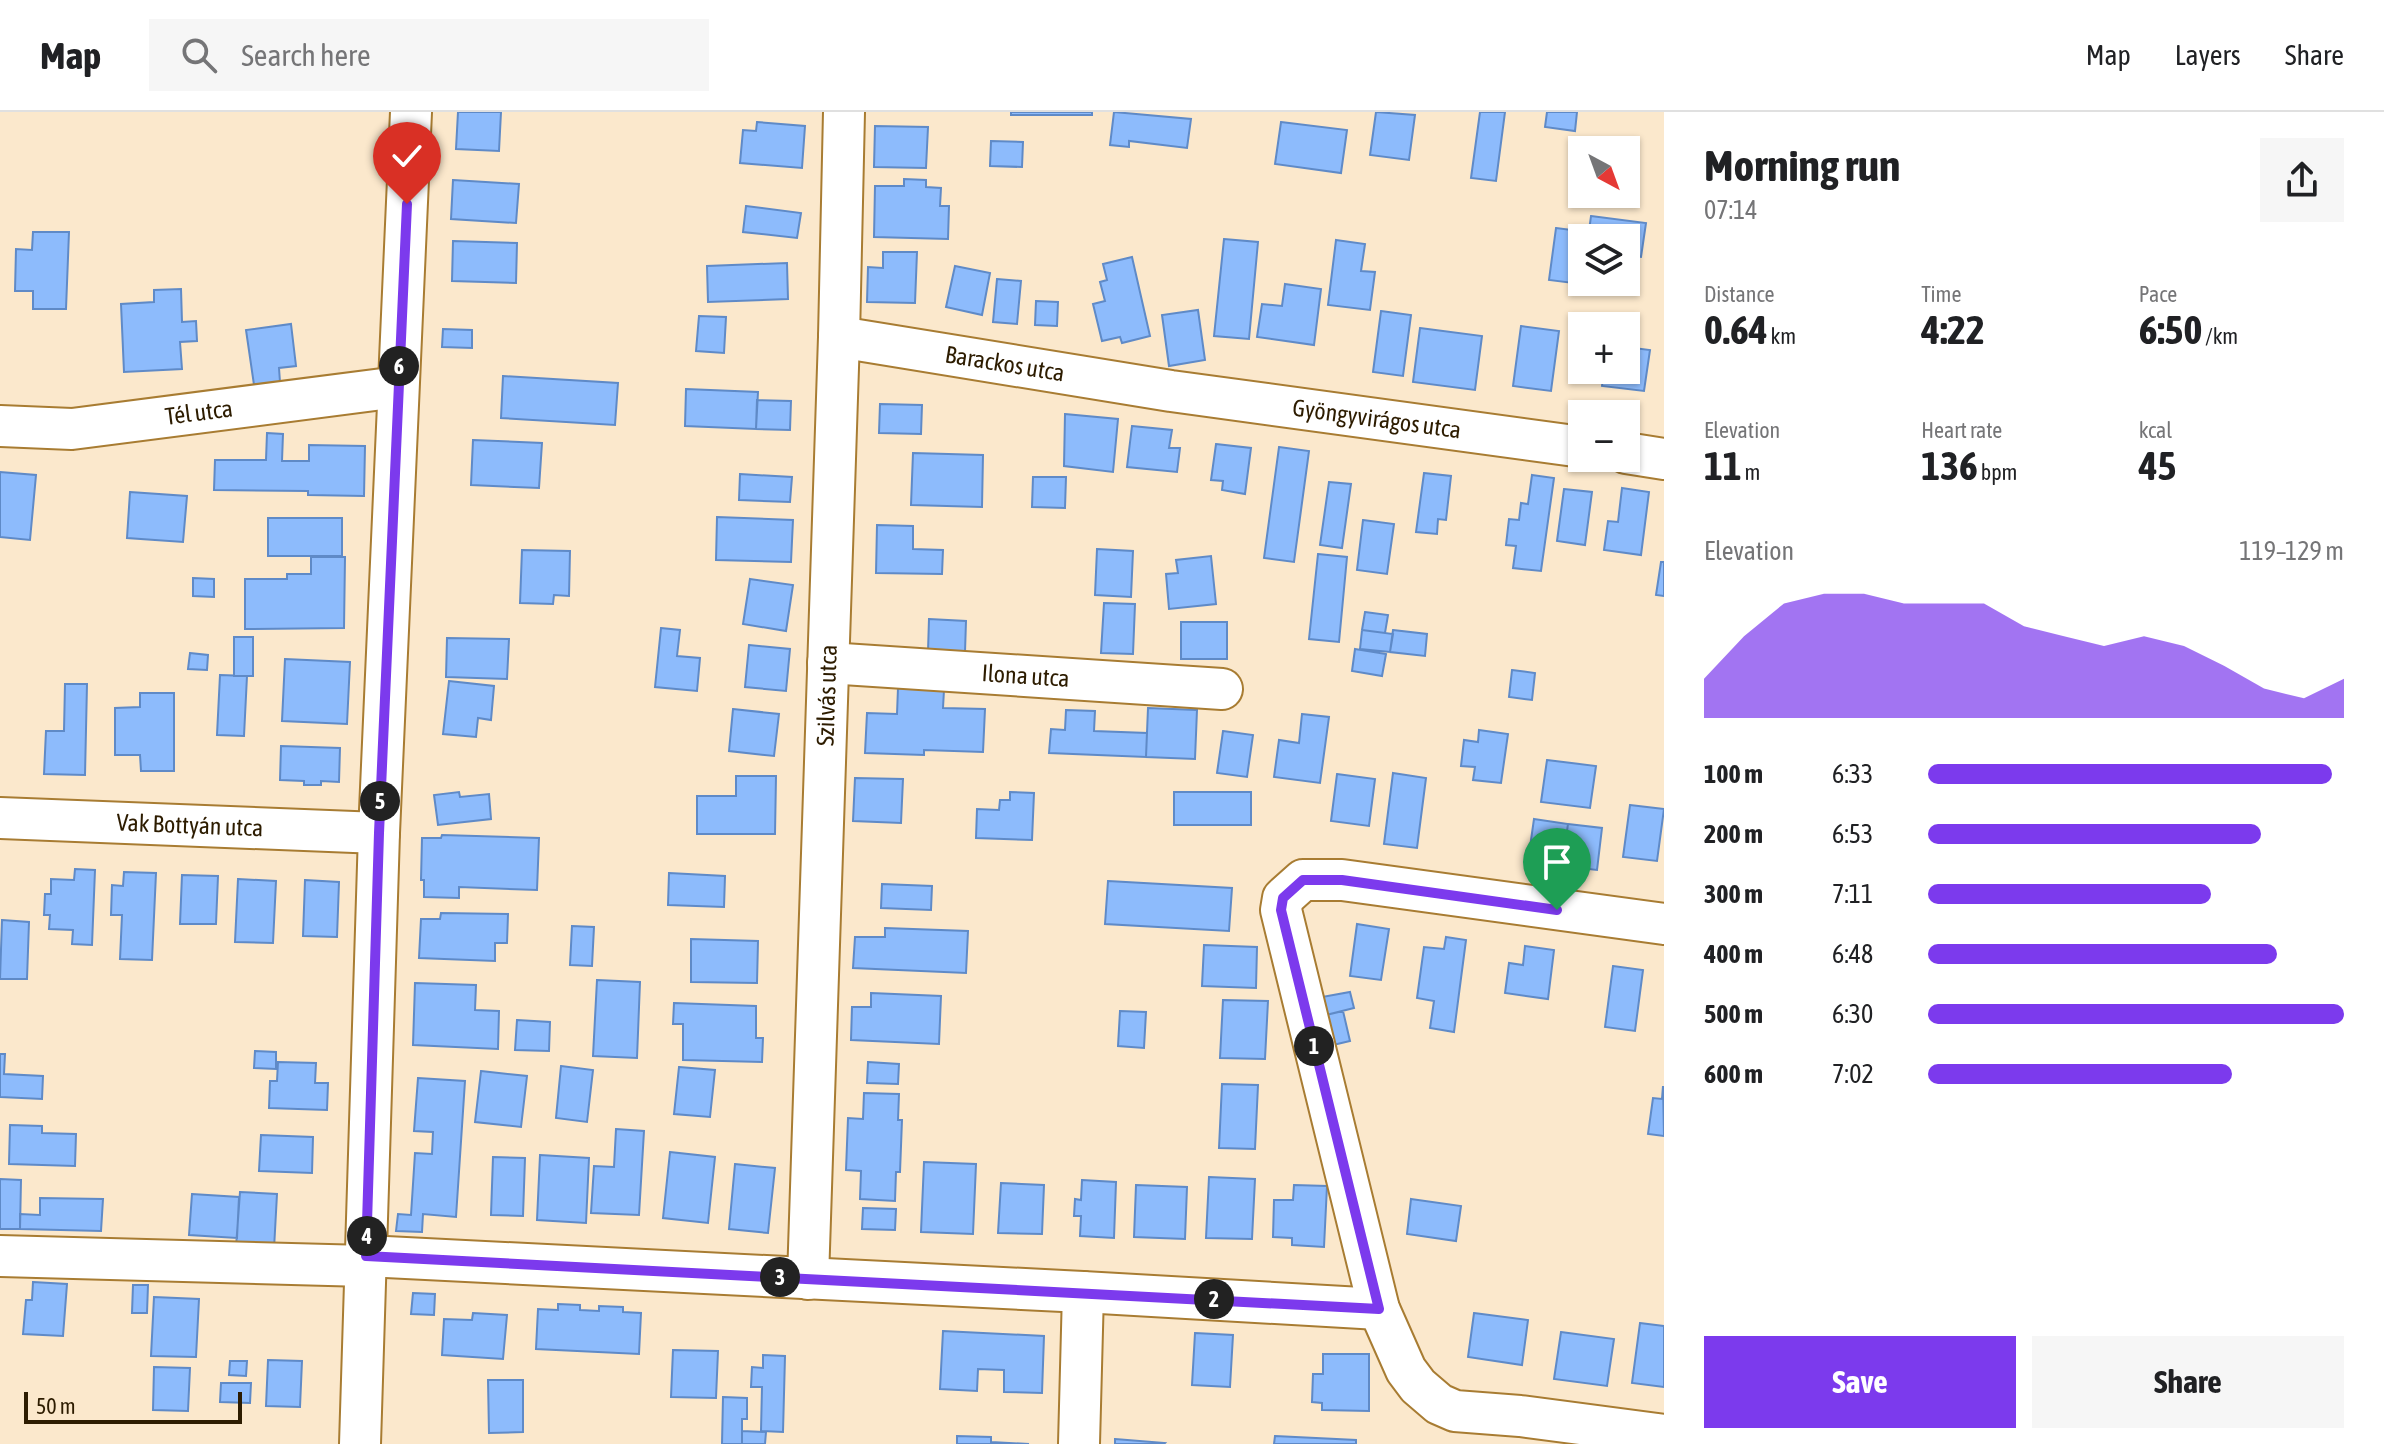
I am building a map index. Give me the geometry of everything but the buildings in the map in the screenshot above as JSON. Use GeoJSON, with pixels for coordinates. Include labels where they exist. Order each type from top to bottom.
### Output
{"type":"FeatureCollection","features":[{"type":"Feature","properties":{"kind":"street"},"geometry":{"type":"LineString","coordinates":[[360,1444],[379,833],[411,112]]}},
{"type":"Feature","properties":{"kind":"street","name":"Szilvás utca"},"geometry":{"type":"LineString","coordinates":[[808,1279],[844,112]]}},
{"type":"Feature","properties":{"kind":"street","name":"Barackos utca"},"geometry":{"type":"LineString","coordinates":[[839,337],[1171,391]]}},
{"type":"Feature","properties":{"kind":"street","name":"Tél utca"},"geometry":{"type":"LineString","coordinates":[[0,426],[72,429],[398,387]]}},
{"type":"Feature","properties":{"kind":"street","name":"Gyöngyvirágos utca"},"geometry":{"type":"LineString","coordinates":[[1171,391],[1568,445]]}},
{"type":"Feature","properties":{"kind":"street"},"geometry":{"type":"LineString","coordinates":[[1640,455],[1664,459]]}},
{"type":"Feature","properties":{"kind":"street","name":"Ilona utca"},"geometry":{"type":"LineString","coordinates":[[828,663],[1222,689]]}},
{"type":"Feature","properties":{"kind":"street","name":"Vak Bottyán utca"},"geometry":{"type":"LineString","coordinates":[[0,818],[379,833]]}},
{"type":"Feature","properties":{"kind":"street"},"geometry":{"type":"LineString","coordinates":[[1664,924],[1342,880],[1303,880],[1283,898],[1281,910],[1379,1309],[1406,1370],[1431,1399],[1455,1411],[1520,1416],[1664,1435]]}},
{"type":"Feature","properties":{"kind":"street"},"geometry":{"type":"LineString","coordinates":[[0,1256],[366,1261],[1083,1292],[1379,1309]]}},
{"type":"Feature","properties":{"kind":"street"},"geometry":{"type":"LineString","coordinates":[[1079,1444],[1083,1292]]}},
{"type":"Feature","properties":{"kind":"route"},"geometry":{"type":"LineString","coordinates":[[407,204],[379,833],[366,1256],[1379,1309],[1281,910],[1283,898],[1303,880],[1342,880],[1557,910]]}}]}
